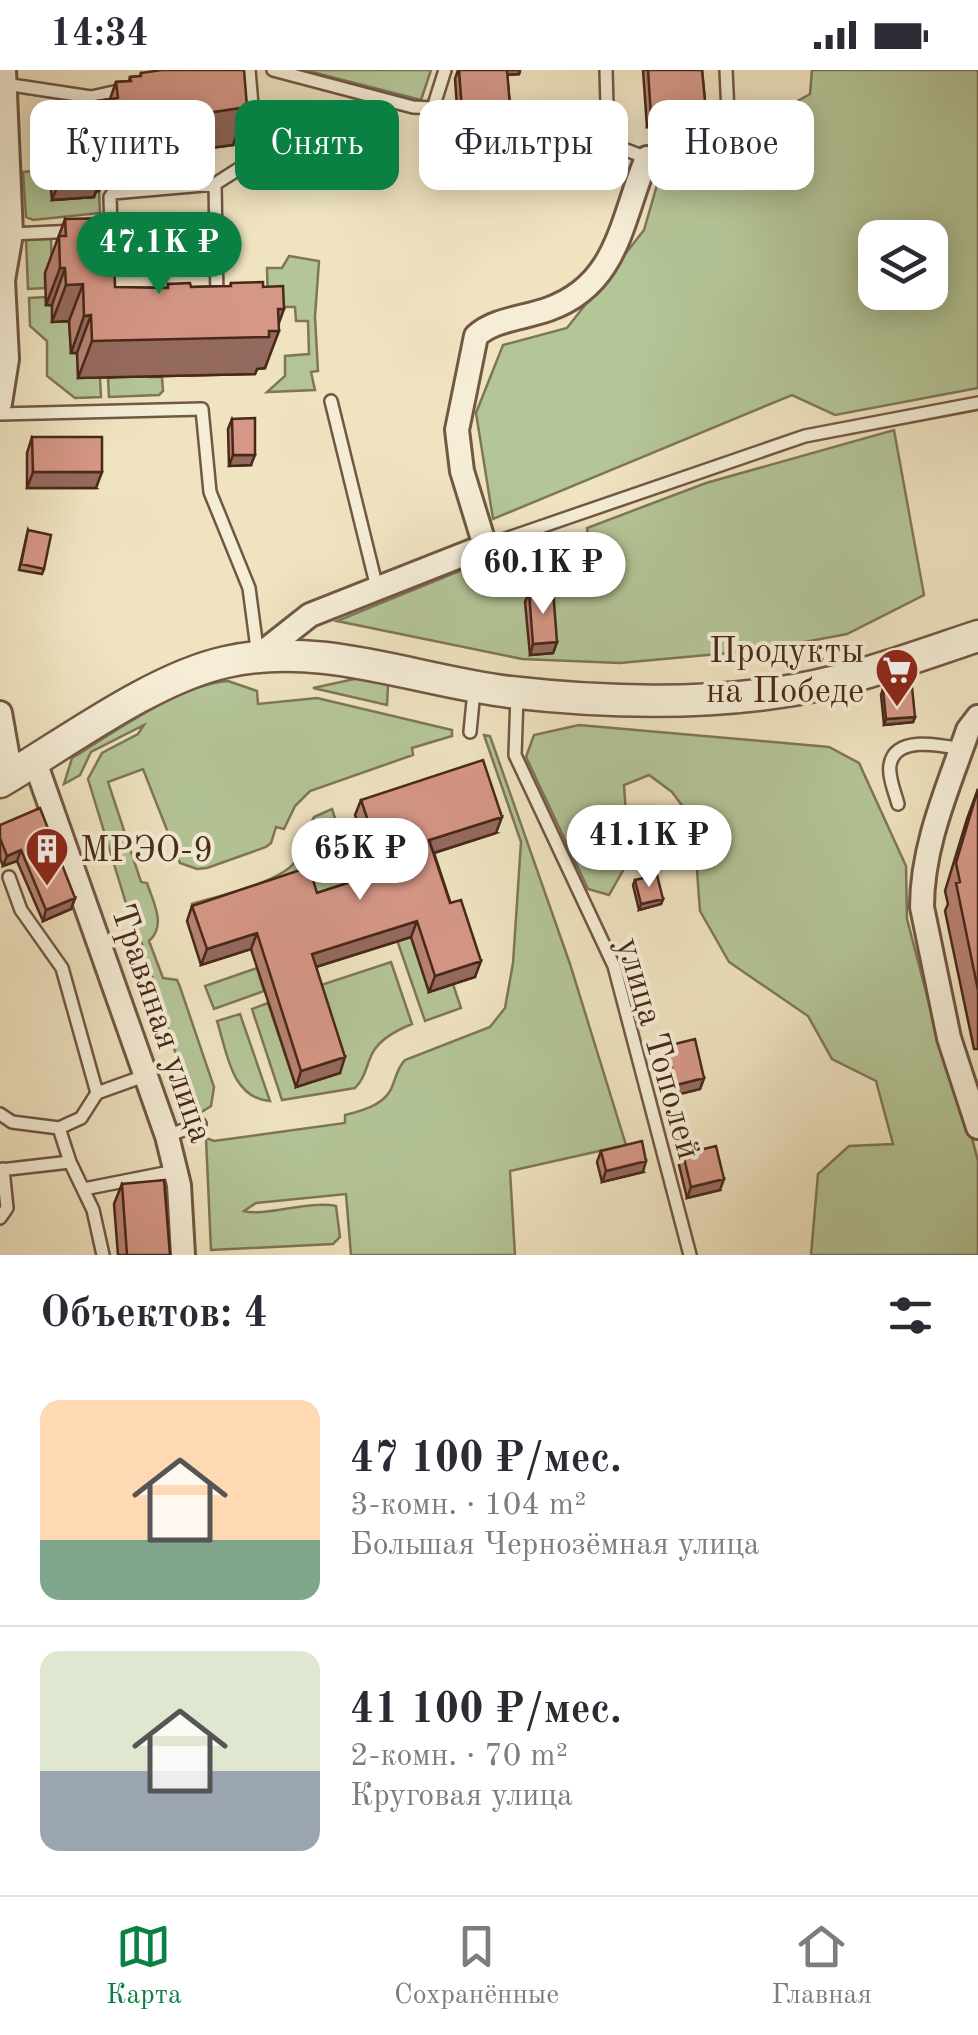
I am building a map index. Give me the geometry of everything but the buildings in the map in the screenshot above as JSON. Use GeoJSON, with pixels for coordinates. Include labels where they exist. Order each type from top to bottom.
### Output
{"type":"FeatureCollection","features":[{"type":"Feature","properties":{"kind":"street"},"geometry":{"type":"LineString","coordinates":[[0,403],[3,280],[11,234],[4,77]]}},
{"type":"Feature","properties":{"kind":"street"},"geometry":{"type":"LineString","coordinates":[[258,656],[310,615],[485,546],[462,471],[457,430],[476,336],[486,327],[559,306],[598,278],[611,256],[647,158]]}},
{"type":"Feature","properties":{"kind":"street"},"geometry":{"type":"LineString","coordinates":[[15,773],[160,686],[199,669],[258,656],[320,657],[517,692],[628,700],[705,700],[777,693],[844,678],[978,636]]}},
{"type":"Feature","properties":{"kind":"street","name":"Травяная улица"},"geometry":{"type":"LineString","coordinates":[[0,714],[15,773],[147,1075],[175,1171],[183,1255]]}},
{"type":"Feature","properties":{"kind":"street"},"geometry":{"type":"LineString","coordinates":[[977,1124],[949,1038],[922,907],[924,857],[968,730],[978,717]]}},
{"type":"Feature","properties":{"kind":"lane"},"geometry":{"type":"LineString","coordinates":[[211,306],[218,298],[215,184],[256,152],[249,70]]}},
{"type":"Feature","properties":{"kind":"lane"},"geometry":{"type":"LineString","coordinates":[[273,70],[413,107],[433,108],[445,70]]}},
{"type":"Feature","properties":{"kind":"lane"},"geometry":{"type":"LineString","coordinates":[[606,70],[608,142],[647,158],[702,152],[729,134],[726,70]]}},
{"type":"Feature","properties":{"kind":"lane"},"geometry":{"type":"LineString","coordinates":[[4,77],[91,97],[132,87]]}},
{"type":"Feature","properties":{"kind":"lane"},"geometry":{"type":"LineString","coordinates":[[112,249],[110,197],[113,192],[138,190]]}},
{"type":"Feature","properties":{"kind":"lane"},"geometry":{"type":"LineString","coordinates":[[11,234],[111,230]]}},
{"type":"Feature","properties":{"kind":"lane"},"geometry":{"type":"LineString","coordinates":[[332,401],[378,588]]}},
{"type":"Feature","properties":{"kind":"lane"},"geometry":{"type":"LineString","coordinates":[[485,546],[805,436],[978,403]]}},
{"type":"Feature","properties":{"kind":"lane"},"geometry":{"type":"LineString","coordinates":[[0,414],[202,408],[210,492],[249,588],[258,656]]}},
{"type":"Feature","properties":{"kind":"lane"},"geometry":{"type":"LineString","coordinates":[[470,732],[474,686]]}},
{"type":"Feature","properties":{"kind":"lane","name":"улица Тополей"},"geometry":{"type":"LineString","coordinates":[[517,692],[515,755],[614,966],[690,1255]]}},
{"type":"Feature","properties":{"kind":"lane"},"geometry":{"type":"LineString","coordinates":[[898,804],[889,767],[894,755],[905,747],[926,745],[961,749]]}},
{"type":"Feature","properties":{"kind":"lane"},"geometry":{"type":"LineString","coordinates":[[9,877],[22,910],[62,968],[97,1093]]}},
{"type":"Feature","properties":{"kind":"lane"},"geometry":{"type":"LineString","coordinates":[[0,1114],[12,1122],[59,1128],[80,1118],[97,1093],[147,1075]]}},
{"type":"Feature","properties":{"kind":"lane"},"geometry":{"type":"LineString","coordinates":[[167,1136],[200,1124]]}},
{"type":"Feature","properties":{"kind":"lane"},"geometry":{"type":"LineString","coordinates":[[59,1128],[93,1210],[103,1255]]}},
{"type":"Feature","properties":{"kind":"lane"},"geometry":{"type":"LineString","coordinates":[[0,1218],[7,1208],[1,1170],[70,1162]]}},
{"type":"Feature","properties":{"kind":"lane"},"geometry":{"type":"LineString","coordinates":[[84,1189],[175,1171]]}},
{"type":"Feature","properties":{"kind":"green space"},"geometry":{"type":"Polygon","coordinates":[[[304,70],[431,70],[421,100],[304,70]]]}},
{"type":"Feature","properties":{"kind":"green space"},"geometry":{"type":"Polygon","coordinates":[[[812,70],[978,70],[978,388],[835,415],[792,395],[493,519],[476,413],[503,345],[567,328],[644,230],[656,190],[814,190],[814,100],[799,100],[810,94],[812,70]]]}},
{"type":"Feature","properties":{"kind":"green space"},"geometry":{"type":"Polygon","coordinates":[[[30,171],[30,190],[51,190],[52,200],[93,197],[99,191],[100,213],[33,220],[26,217],[23,172],[30,171]]]}},
{"type":"Feature","properties":{"kind":"green space"},"geometry":{"type":"Polygon","coordinates":[[[26,239],[51,239],[52,273],[45,274],[45,288],[28,289],[26,239]]]}},
{"type":"Feature","properties":{"kind":"green space"},"geometry":{"type":"Polygon","coordinates":[[[289,256],[319,261],[315,317],[318,371],[311,372],[315,390],[267,392],[285,376],[285,356],[309,354],[308,321],[296,321],[295,307],[268,307],[267,268],[282,268],[289,256]]]}},
{"type":"Feature","properties":{"kind":"green space"},"geometry":{"type":"Polygon","coordinates":[[[46,297],[46,305],[52,305],[53,322],[69,321],[71,352],[77,353],[100,378],[101,397],[75,398],[47,376],[47,341],[30,326],[29,298],[46,297]]]}},
{"type":"Feature","properties":{"kind":"green space"},"geometry":{"type":"Polygon","coordinates":[[[149,373],[150,377],[162,377],[163,391],[159,395],[109,397],[108,378],[149,373]]]}},
{"type":"Feature","properties":{"kind":"green space"},"geometry":{"type":"Polygon","coordinates":[[[894,430],[924,595],[847,634],[762,650],[620,663],[522,659],[337,621],[523,545],[535,586],[593,573],[587,528],[706,483],[894,430]]]}},
{"type":"Feature","properties":{"kind":"green space"},"geometry":{"type":"Polygon","coordinates":[[[359,678],[388,685],[387,705],[313,688],[359,678]]]}},
{"type":"Feature","properties":{"kind":"green space"},"geometry":{"type":"Polygon","coordinates":[[[228,681],[257,691],[258,704],[317,698],[452,730],[452,736],[412,748],[413,755],[310,791],[295,806],[284,829],[276,827],[266,847],[207,868],[180,863],[143,769],[108,782],[141,882],[147,883],[157,913],[157,928],[149,941],[163,978],[177,980],[214,1087],[211,1106],[195,1116],[88,779],[102,753],[138,734],[144,725],[91,752],[80,775],[64,784],[72,758],[107,736],[169,700],[228,681]]]}},
{"type":"Feature","properties":{"kind":"green space"},"geometry":{"type":"Polygon","coordinates":[[[579,725],[829,747],[859,763],[906,866],[907,919],[947,1072],[964,1108],[978,1161],[978,1255],[811,1255],[818,1174],[849,1146],[893,1144],[876,1081],[832,1059],[808,1016],[729,962],[700,911],[697,871],[704,835],[672,792],[649,775],[624,785],[629,860],[609,895],[588,889],[526,757],[534,735],[579,725]]]}},
{"type":"Feature","properties":{"kind":"green space"},"geometry":{"type":"Polygon","coordinates":[[[484,735],[490,736],[570,964],[626,1145],[510,1171],[515,1255],[351,1255],[346,1194],[256,1203],[244,1211],[336,1206],[340,1237],[333,1244],[211,1250],[206,1138],[214,1141],[345,1123],[345,1115],[370,1107],[386,1096],[405,1060],[490,1027],[505,1008],[513,963],[521,842],[484,735]]]}},
{"type":"Feature","properties":{"kind":"green space"},"geometry":{"type":"Polygon","coordinates":[[[332,809],[359,893],[312,909],[303,883],[195,918],[192,904],[247,888],[287,870],[298,857],[314,817],[332,809]]]}},
{"type":"Feature","properties":{"kind":"green space"},"geometry":{"type":"Polygon","coordinates":[[[411,936],[429,992],[453,984],[461,1008],[425,1021],[397,940],[411,936]]]}},
{"type":"Feature","properties":{"kind":"green space"},"geometry":{"type":"Polygon","coordinates":[[[391,962],[412,1024],[376,1047],[355,1088],[282,1100],[252,1009],[268,1003],[296,1087],[339,1073],[312,988],[391,962]]]}},
{"type":"Feature","properties":{"kind":"green space"},"geometry":{"type":"Polygon","coordinates":[[[257,968],[264,991],[214,1009],[205,986],[257,968]]]}},
{"type":"Feature","properties":{"kind":"green space"},"geometry":{"type":"Polygon","coordinates":[[[240,1014],[270,1101],[247,1092],[228,1059],[217,1021],[240,1014]]]}},
{"type":"Feature","properties":{"kind":"place","name":"Продукты на Победе"},"geometry":{"type":"Point","coordinates":[897,708]}},
{"type":"Feature","properties":{"kind":"place","name":"МРЭО-9"},"geometry":{"type":"Point","coordinates":[47,887]}}]}
